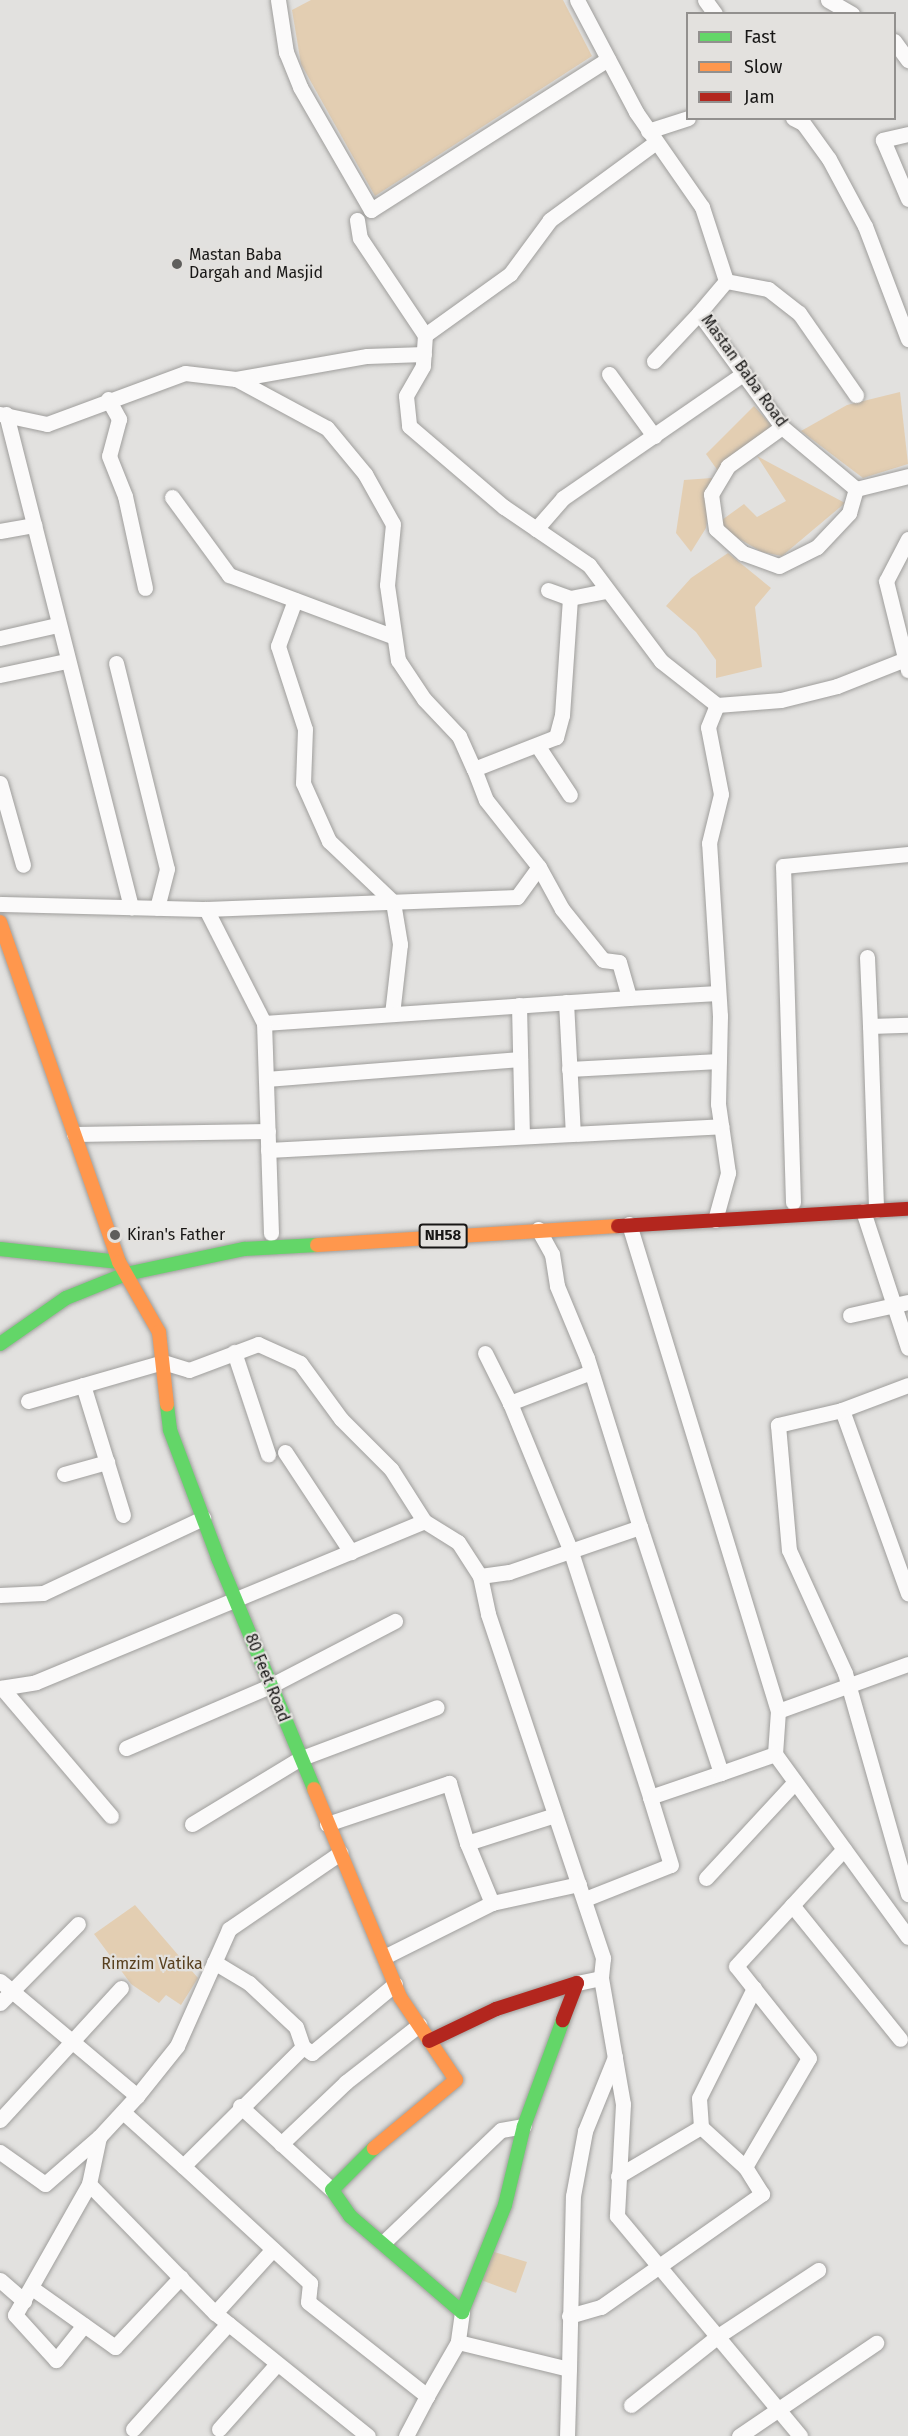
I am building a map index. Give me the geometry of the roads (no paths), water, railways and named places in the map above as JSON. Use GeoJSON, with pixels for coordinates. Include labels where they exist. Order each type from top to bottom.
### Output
{"type":"FeatureCollection","features":[{"type":"Feature","properties":{"kind":"main road","name":"80 Feet Road"},"geometry":{"type":"LineString","coordinates":[[0,922],[123,1268],[159,1332],[170,1430],[235,1600],[299,1759],[386,1956],[395,1984],[456,2080],[403,2119],[332,2190]]}},
{"type":"Feature","properties":{"kind":"main road","name":"NH58"},"geometry":{"type":"LineString","coordinates":[[177,1246],[271,1233],[872,1206],[908,1195]]}},
{"type":"Feature","properties":{"kind":"main road","name":"NH58"},"geometry":{"type":"LineString","coordinates":[[0,1327],[59,1286],[123,1268],[244,1249],[629,1224],[793,1202],[908,1209]]}},
{"type":"Feature","properties":{"kind":"main road"},"geometry":{"type":"LineString","coordinates":[[0,1249],[123,1268]]}},
{"type":"Feature","properties":{"kind":"main road","name":"NH58"},"geometry":{"type":"LineString","coordinates":[[0,1344],[66,1298],[146,1253]]}},
{"type":"Feature","properties":{"kind":"main road"},"geometry":{"type":"LineString","coordinates":[[429,2040],[496,2008],[577,1983]]}},
{"type":"Feature","properties":{"kind":"main road"},"geometry":{"type":"LineString","coordinates":[[332,2190],[350,2216],[462,2312],[505,2205],[524,2126],[577,1983]]}},
{"type":"Feature","properties":{"kind":"street"},"geometry":{"type":"LineString","coordinates":[[278,0],[286,52],[300,87],[371,210],[608,59]]}},
{"type":"Feature","properties":{"kind":"street"},"geometry":{"type":"LineString","coordinates":[[577,0],[652,137],[702,207],[726,280],[768,289],[800,313],[856,395]]}},
{"type":"Feature","properties":{"kind":"street"},"geometry":{"type":"LineString","coordinates":[[828,0],[849,12]]}},
{"type":"Feature","properties":{"kind":"street"},"geometry":{"type":"LineString","coordinates":[[896,44],[908,60]]}},
{"type":"Feature","properties":{"kind":"street"},"geometry":{"type":"LineString","coordinates":[[425,335],[510,274],[550,220],[652,137],[686,119]]}},
{"type":"Feature","properties":{"kind":"street"},"geometry":{"type":"LineString","coordinates":[[797,120],[803,123],[829,159],[865,225],[908,339]]}},
{"type":"Feature","properties":{"kind":"street"},"geometry":{"type":"LineString","coordinates":[[908,134],[883,140],[908,199]]}},
{"type":"Feature","properties":{"kind":"street"},"geometry":{"type":"LineString","coordinates":[[357,220],[360,238],[425,335],[424,354],[406,396],[409,426],[536,530],[589,565],[606,591],[661,661],[717,705],[781,700],[837,686],[906,662],[886,581],[908,539]]}},
{"type":"Feature","properties":{"kind":"street","name":"Mastan Baba Road"},"geometry":{"type":"LineString","coordinates":[[726,280],[699,313],[782,427],[856,489]]}},
{"type":"Feature","properties":{"kind":"street"},"geometry":{"type":"LineString","coordinates":[[654,361],[699,313]]}},
{"type":"Feature","properties":{"kind":"street"},"geometry":{"type":"LineString","coordinates":[[131,907],[66,661],[34,525],[5,433],[3,414],[47,424],[108,399],[185,372],[236,379],[367,357],[424,354]]}},
{"type":"Feature","properties":{"kind":"street"},"geometry":{"type":"LineString","coordinates":[[536,530],[563,498],[744,373]]}},
{"type":"Feature","properties":{"kind":"street"},"geometry":{"type":"LineString","coordinates":[[609,374],[654,436]]}},
{"type":"Feature","properties":{"kind":"street"},"geometry":{"type":"LineString","coordinates":[[236,379],[327,428],[365,474],[393,524],[387,585],[392,636],[398,660],[424,699],[459,736],[486,800],[539,867],[562,909],[603,960],[619,962],[629,998]]}},
{"type":"Feature","properties":{"kind":"street"},"geometry":{"type":"LineString","coordinates":[[108,399],[119,419],[109,456],[125,496],[145,588]]}},
{"type":"Feature","properties":{"kind":"street"},"geometry":{"type":"LineString","coordinates":[[5,433],[30,420]]}},
{"type":"Feature","properties":{"kind":"street"},"geometry":{"type":"LineString","coordinates":[[782,427],[728,466],[711,494],[716,529],[743,553],[779,566],[817,547],[849,513],[856,489],[908,476]]}},
{"type":"Feature","properties":{"kind":"street"},"geometry":{"type":"LineString","coordinates":[[172,498],[229,575],[392,636]]}},
{"type":"Feature","properties":{"kind":"street"},"geometry":{"type":"LineString","coordinates":[[0,531],[34,525]]}},
{"type":"Feature","properties":{"kind":"street"},"geometry":{"type":"LineString","coordinates":[[548,590],[570,598],[606,591]]}},
{"type":"Feature","properties":{"kind":"street"},"geometry":{"type":"LineString","coordinates":[[474,769],[539,748],[556,737],[562,715],[570,598]]}},
{"type":"Feature","properties":{"kind":"street"},"geometry":{"type":"LineString","coordinates":[[295,600],[278,646],[305,729],[303,783],[329,841],[393,902],[400,944],[392,1014]]}},
{"type":"Feature","properties":{"kind":"street"},"geometry":{"type":"LineString","coordinates":[[0,638],[57,625]]}},
{"type":"Feature","properties":{"kind":"street"},"geometry":{"type":"LineString","coordinates":[[0,675],[66,661]]}},
{"type":"Feature","properties":{"kind":"street"},"geometry":{"type":"LineString","coordinates":[[116,663],[168,869],[157,908]]}},
{"type":"Feature","properties":{"kind":"street"},"geometry":{"type":"LineString","coordinates":[[715,1213],[728,1173],[721,1126],[718,993],[709,843],[721,794],[708,726],[717,705]]}},
{"type":"Feature","properties":{"kind":"street"},"geometry":{"type":"LineString","coordinates":[[539,748],[570,795]]}},
{"type":"Feature","properties":{"kind":"street"},"geometry":{"type":"LineString","coordinates":[[0,783],[24,865]]}},
{"type":"Feature","properties":{"kind":"street"},"geometry":{"type":"LineString","coordinates":[[793,1202],[783,866],[908,854]]}},
{"type":"Feature","properties":{"kind":"street"},"geometry":{"type":"LineString","coordinates":[[0,904],[206,909],[517,897],[539,867]]}},
{"type":"Feature","properties":{"kind":"street"},"geometry":{"type":"LineString","coordinates":[[206,909],[264,1023],[271,1233]]}},
{"type":"Feature","properties":{"kind":"street"},"geometry":{"type":"LineString","coordinates":[[867,957],[872,1206],[900,1304],[908,1348]]}},
{"type":"Feature","properties":{"kind":"street"},"geometry":{"type":"LineString","coordinates":[[264,1023],[718,993]]}},
{"type":"Feature","properties":{"kind":"street"},"geometry":{"type":"LineString","coordinates":[[566,1002],[573,1134]]}},
{"type":"Feature","properties":{"kind":"street"},"geometry":{"type":"LineString","coordinates":[[519,1005],[522,1136]]}},
{"type":"Feature","properties":{"kind":"street"},"geometry":{"type":"LineString","coordinates":[[870,1026],[908,1024]]}},
{"type":"Feature","properties":{"kind":"street"},"geometry":{"type":"LineString","coordinates":[[266,1079],[520,1059]]}},
{"type":"Feature","properties":{"kind":"street"},"geometry":{"type":"LineString","coordinates":[[569,1069],[719,1061]]}},
{"type":"Feature","properties":{"kind":"street"},"geometry":{"type":"LineString","coordinates":[[268,1150],[721,1126]]}},
{"type":"Feature","properties":{"kind":"street"},"geometry":{"type":"LineString","coordinates":[[74,1134],[268,1131]]}},
{"type":"Feature","properties":{"kind":"street"},"geometry":{"type":"LineString","coordinates":[[629,1224],[778,1711],[775,1754],[908,1937]]}},
{"type":"Feature","properties":{"kind":"street"},"geometry":{"type":"LineString","coordinates":[[538,1229],[591,1372],[721,1773]]}},
{"type":"Feature","properties":{"kind":"street"},"geometry":{"type":"LineString","coordinates":[[850,1315],[900,1304]]}},
{"type":"Feature","properties":{"kind":"street"},"geometry":{"type":"LineString","coordinates":[[28,1401],[163,1362],[189,1370],[258,1344],[300,1363],[341,1419],[391,1469],[424,1521],[458,1542],[480,1576],[555,1815],[603,1958],[600,1978],[623,2104],[617,2216],[800,2436]]}},
{"type":"Feature","properties":{"kind":"street"},"geometry":{"type":"LineString","coordinates":[[234,1352],[268,1454]]}},
{"type":"Feature","properties":{"kind":"street"},"geometry":{"type":"LineString","coordinates":[[485,1353],[510,1403],[570,1552],[671,1865],[585,1899]]}},
{"type":"Feature","properties":{"kind":"street"},"geometry":{"type":"LineString","coordinates":[[510,1403],[591,1372]]}},
{"type":"Feature","properties":{"kind":"street"},"geometry":{"type":"LineString","coordinates":[[83,1385],[123,1515]]}},
{"type":"Feature","properties":{"kind":"street"},"geometry":{"type":"LineString","coordinates":[[908,1385],[842,1410],[778,1425],[789,1550],[847,1686],[908,1894]]}},
{"type":"Feature","properties":{"kind":"street"},"geometry":{"type":"LineString","coordinates":[[842,1410],[908,1593]]}},
{"type":"Feature","properties":{"kind":"street"},"geometry":{"type":"LineString","coordinates":[[285,1452],[351,1552]]}},
{"type":"Feature","properties":{"kind":"street"},"geometry":{"type":"LineString","coordinates":[[64,1474],[106,1462]]}},
{"type":"Feature","properties":{"kind":"street"},"geometry":{"type":"LineString","coordinates":[[0,1595],[43,1593],[203,1518]]}},
{"type":"Feature","properties":{"kind":"street"},"geometry":{"type":"LineString","coordinates":[[1,1688],[36,1682],[424,1521]]}},
{"type":"Feature","properties":{"kind":"street"},"geometry":{"type":"LineString","coordinates":[[480,1576],[570,1552],[640,1527]]}},
{"type":"Feature","properties":{"kind":"street"},"geometry":{"type":"LineString","coordinates":[[126,1748],[270,1686],[395,1620]]}},
{"type":"Feature","properties":{"kind":"street"},"geometry":{"type":"LineString","coordinates":[[778,1711],[908,1664]]}},
{"type":"Feature","properties":{"kind":"street"},"geometry":{"type":"LineString","coordinates":[[1,1688],[111,1816]]}},
{"type":"Feature","properties":{"kind":"street"},"geometry":{"type":"LineString","coordinates":[[192,1824],[299,1759],[437,1707]]}},
{"type":"Feature","properties":{"kind":"street"},"geometry":{"type":"LineString","coordinates":[[650,1797],[775,1754]]}},
{"type":"Feature","properties":{"kind":"street"},"geometry":{"type":"LineString","coordinates":[[706,1878],[795,1782]]}},
{"type":"Feature","properties":{"kind":"street"},"geometry":{"type":"LineString","coordinates":[[327,1824],[449,1783],[467,1843],[492,1903]]}},
{"type":"Feature","properties":{"kind":"street"},"geometry":{"type":"LineString","coordinates":[[467,1843],[555,1815]]}},
{"type":"Feature","properties":{"kind":"street"},"geometry":{"type":"LineString","coordinates":[[745,2168],[809,2058],[736,1966],[844,1849]]}},
{"type":"Feature","properties":{"kind":"street"},"geometry":{"type":"LineString","coordinates":[[0,2152],[45,2184],[99,2137],[137,2096],[177,2046],[229,1929],[340,1853]]}},
{"type":"Feature","properties":{"kind":"street"},"geometry":{"type":"LineString","coordinates":[[386,1956],[492,1903],[579,1884]]}},
{"type":"Feature","properties":{"kind":"street"},"geometry":{"type":"LineString","coordinates":[[792,1905],[900,2039]]}},
{"type":"Feature","properties":{"kind":"street"},"geometry":{"type":"LineString","coordinates":[[0,2003],[6,1986],[78,1924]]}},
{"type":"Feature","properties":{"kind":"street"},"geometry":{"type":"LineString","coordinates":[[214,1962],[249,1983],[296,2027],[303,2047],[312,2053],[395,1984]]}},
{"type":"Feature","properties":{"kind":"street"},"geometry":{"type":"LineString","coordinates":[[577,1983],[600,1978]]}},
{"type":"Feature","properties":{"kind":"street"},"geometry":{"type":"LineString","coordinates":[[6,1986],[137,2096]]}},
{"type":"Feature","properties":{"kind":"street"},"geometry":{"type":"LineString","coordinates":[[0,2120],[121,1988]]}},
{"type":"Feature","properties":{"kind":"street"},"geometry":{"type":"LineString","coordinates":[[569,2316],[601,2307],[657,2263],[762,2194],[745,2168],[701,2127],[699,2098],[754,1988]]}},
{"type":"Feature","properties":{"kind":"street"},"geometry":{"type":"LineString","coordinates":[[281,2144],[346,2082],[419,2025]]}},
{"type":"Feature","properties":{"kind":"street"},"geometry":{"type":"LineString","coordinates":[[183,2166],[240,2106],[303,2047]]}},
{"type":"Feature","properties":{"kind":"street"},"geometry":{"type":"LineString","coordinates":[[567,2436],[573,2196],[585,2131],[615,2057]]}},
{"type":"Feature","properties":{"kind":"street"},"geometry":{"type":"LineString","coordinates":[[240,2106],[332,2190]]}},
{"type":"Feature","properties":{"kind":"street"},"geometry":{"type":"LineString","coordinates":[[123,2112],[310,2283],[308,2302],[427,2396]]}},
{"type":"Feature","properties":{"kind":"street"},"geometry":{"type":"LineString","coordinates":[[383,2243],[501,2130],[524,2126]]}},
{"type":"Feature","properties":{"kind":"street"},"geometry":{"type":"LineString","coordinates":[[618,2176],[701,2127]]}},
{"type":"Feature","properties":{"kind":"street"},"geometry":{"type":"LineString","coordinates":[[84,2325],[56,2360],[15,2315],[89,2184],[99,2137]]}},
{"type":"Feature","properties":{"kind":"street"},"geometry":{"type":"LineString","coordinates":[[89,2184],[215,2313],[276,2366],[368,2436]]}},
{"type":"Feature","properties":{"kind":"street"},"geometry":{"type":"LineString","coordinates":[[215,2313],[273,2249]]}},
{"type":"Feature","properties":{"kind":"street"},"geometry":{"type":"LineString","coordinates":[[632,2405],[718,2336],[818,2270]]}},
{"type":"Feature","properties":{"kind":"street"},"geometry":{"type":"LineString","coordinates":[[0,2280],[84,2325],[115,2348],[181,2277]]}},
{"type":"Feature","properties":{"kind":"street"},"geometry":{"type":"LineString","coordinates":[[406,2436],[458,2342],[462,2312]]}},
{"type":"Feature","properties":{"kind":"street"},"geometry":{"type":"LineString","coordinates":[[133,2429],[228,2324]]}},
{"type":"Feature","properties":{"kind":"street"},"geometry":{"type":"LineString","coordinates":[[458,2342],[569,2369]]}},
{"type":"Feature","properties":{"kind":"street"},"geometry":{"type":"LineString","coordinates":[[739,2436],[777,2408],[876,2343]]}},
{"type":"Feature","properties":{"kind":"street"},"geometry":{"type":"LineString","coordinates":[[219,2429],[276,2366]]}},
{"type":"Feature","properties":{"kind":"place","name":"Mastan Baba Dargah and Masjid"},"geometry":{"type":"Point","coordinates":[177,264]}},
{"type":"Feature","properties":{"kind":"place","name":"Kiran's Father"},"geometry":{"type":"Point","coordinates":[115,1235]}},
{"type":"Feature","properties":{"kind":"park label","name":"Rimzim Vatika"},"geometry":{"type":"Point","coordinates":[152,1964]}}]}
